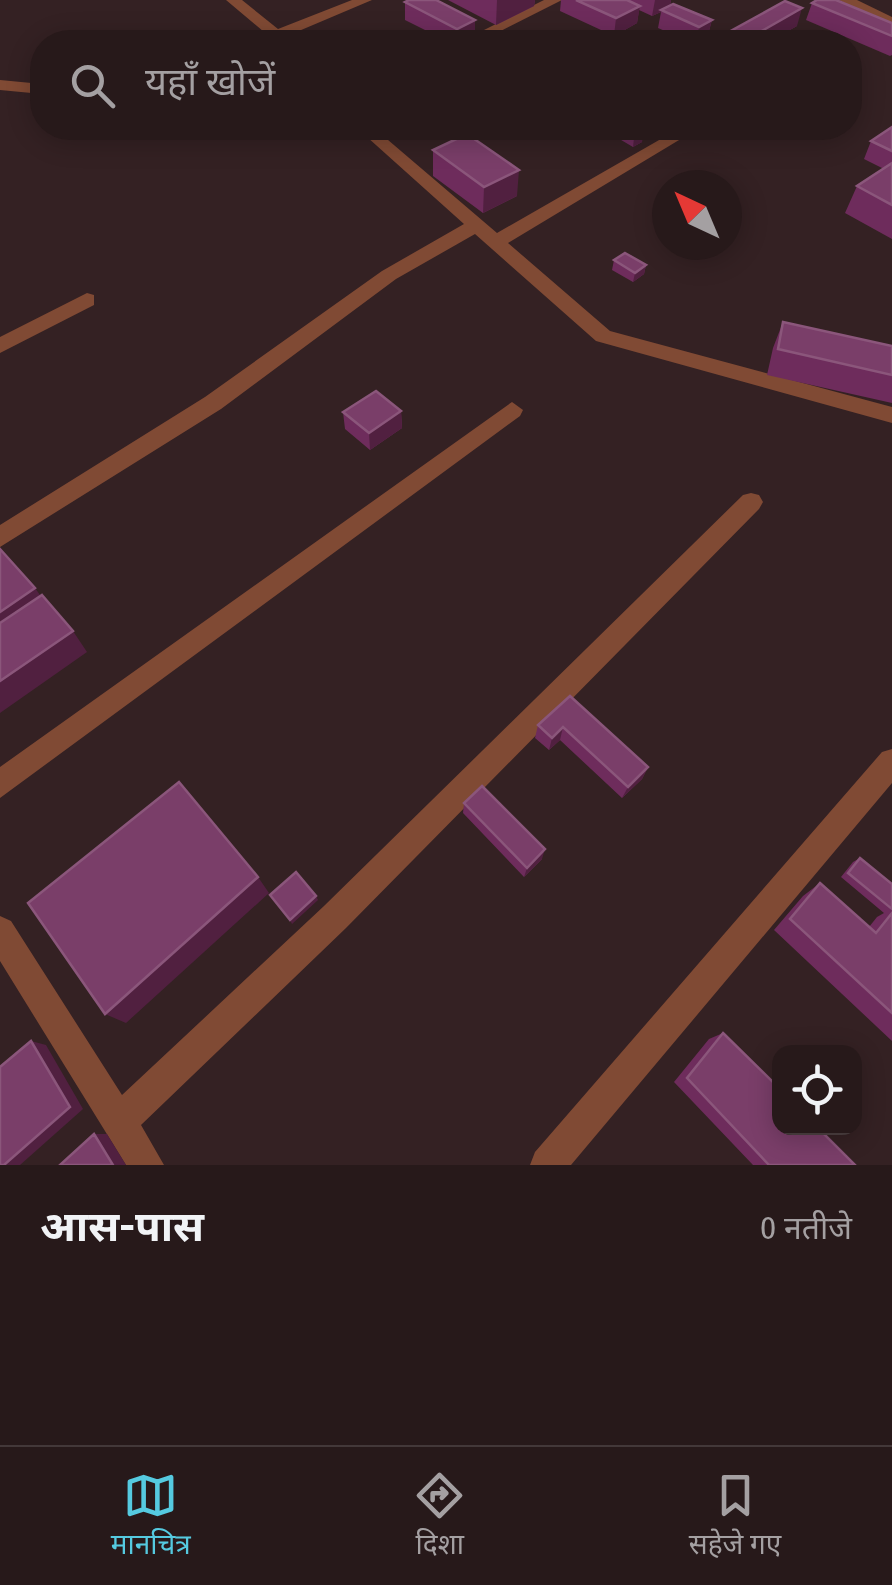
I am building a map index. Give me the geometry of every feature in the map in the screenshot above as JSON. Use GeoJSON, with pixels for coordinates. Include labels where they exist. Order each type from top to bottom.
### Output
{"type":"FeatureCollection","features":[{"type":"Feature","properties":{"kind":"street"},"geometry":{"type":"LineString","coordinates":[[233,0],[269,30]]}},
{"type":"Feature","properties":{"kind":"street"},"geometry":{"type":"LineString","coordinates":[[299,30],[364,0]]}},
{"type":"Feature","properties":{"kind":"street"},"geometry":{"type":"LineString","coordinates":[[493,30],[555,0]]}},
{"type":"Feature","properties":{"kind":"street"},"geometry":{"type":"LineString","coordinates":[[846,0],[892,23]]}},
{"type":"Feature","properties":{"kind":"street"},"geometry":{"type":"LineString","coordinates":[[866,10],[884,0]]}},
{"type":"Feature","properties":{"kind":"street"},"geometry":{"type":"LineString","coordinates":[[0,85],[30,87]]}},
{"type":"Feature","properties":{"kind":"street"},"geometry":{"type":"LineString","coordinates":[[379,140],[603,336],[892,415]]}},
{"type":"Feature","properties":{"kind":"street"},"geometry":{"type":"LineString","coordinates":[[495,242],[670,140]]}},
{"type":"Feature","properties":{"kind":"street"},"geometry":{"type":"LineString","coordinates":[[0,536],[212,402],[389,274],[476,225]]}},
{"type":"Feature","properties":{"kind":"street"},"geometry":{"type":"LineString","coordinates":[[0,346],[87,300]]}},
{"type":"Feature","properties":{"kind":"street"},"geometry":{"type":"LineString","coordinates":[[0,784],[512,410]]}},
{"type":"Feature","properties":{"kind":"street"},"geometry":{"type":"LineString","coordinates":[[119,1122],[335,918],[752,502]]}},
{"type":"Feature","properties":{"kind":"street"},"geometry":{"type":"LineString","coordinates":[[548,1165],[892,762]]}},
{"type":"Feature","properties":{"kind":"street"},"geometry":{"type":"LineString","coordinates":[[0,932],[146,1165]]}},
{"type":"Feature","properties":{"kind":"building"},"geometry":{"type":"Polygon","coordinates":[[[436,0],[475,20],[457,29],[405,2],[436,0]]]}},
{"type":"Feature","properties":{"kind":"building"},"geometry":{"type":"Polygon","coordinates":[[[576,0],[627,0],[640,6],[616,18],[576,0]]]}},
{"type":"Feature","properties":{"kind":"building"},"geometry":{"type":"Polygon","coordinates":[[[836,0],[892,23],[892,36],[812,3],[836,0]]]}},
{"type":"Feature","properties":{"kind":"building"},"geometry":{"type":"Polygon","coordinates":[[[785,1],[802,8],[764,30],[733,30],[785,1]]]}},
{"type":"Feature","properties":{"kind":"building"},"geometry":{"type":"Polygon","coordinates":[[[673,4],[712,20],[699,27],[661,10],[673,4]]]}},
{"type":"Feature","properties":{"kind":"building"},"geometry":{"type":"Polygon","coordinates":[[[892,127],[892,151],[871,141],[892,127]]]}},
{"type":"Feature","properties":{"kind":"building"},"geometry":{"type":"Polygon","coordinates":[[[454,140],[476,140],[519,170],[484,187],[433,150],[454,140]]]}},
{"type":"Feature","properties":{"kind":"building"},"geometry":{"type":"Polygon","coordinates":[[[892,163],[892,205],[857,186],[892,163]]]}},
{"type":"Feature","properties":{"kind":"building"},"geometry":{"type":"Polygon","coordinates":[[[625,253],[646,265],[635,273],[614,260],[625,253]]]}},
{"type":"Feature","properties":{"kind":"building"},"geometry":{"type":"Polygon","coordinates":[[[783,322],[892,346],[892,375],[778,349],[783,322]]]}},
{"type":"Feature","properties":{"kind":"building"},"geometry":{"type":"Polygon","coordinates":[[[376,391],[401,411],[369,433],[343,412],[376,391]]]}},
{"type":"Feature","properties":{"kind":"building"},"geometry":{"type":"Polygon","coordinates":[[[0,549],[35,588],[0,612],[0,549]]]}},
{"type":"Feature","properties":{"kind":"building"},"geometry":{"type":"Polygon","coordinates":[[[42,595],[73,631],[0,681],[0,623],[42,595]]]}},
{"type":"Feature","properties":{"kind":"building"},"geometry":{"type":"Polygon","coordinates":[[[570,696],[648,767],[628,787],[563,727],[552,738],[538,725],[570,696]]]}},
{"type":"Feature","properties":{"kind":"building"},"geometry":{"type":"Polygon","coordinates":[[[179,782],[258,877],[105,1014],[28,903],[179,782]]]}},
{"type":"Feature","properties":{"kind":"building"},"geometry":{"type":"Polygon","coordinates":[[[482,786],[545,849],[527,868],[464,803],[482,786]]]}},
{"type":"Feature","properties":{"kind":"building"},"geometry":{"type":"Polygon","coordinates":[[[860,858],[892,884],[892,909],[848,873],[860,858]]]}},
{"type":"Feature","properties":{"kind":"building"},"geometry":{"type":"Polygon","coordinates":[[[296,872],[316,896],[290,920],[270,895],[296,872]]]}},
{"type":"Feature","properties":{"kind":"building"},"geometry":{"type":"Polygon","coordinates":[[[820,883],[876,933],[892,913],[892,1013],[790,919],[820,883]]]}},
{"type":"Feature","properties":{"kind":"building"},"geometry":{"type":"Polygon","coordinates":[[[723,1033],[772,1081],[772,1135],[825,1135],[855,1165],[769,1165],[687,1078],[723,1033]]]}},
{"type":"Feature","properties":{"kind":"building"},"geometry":{"type":"Polygon","coordinates":[[[31,1041],[70,1107],[0,1165],[0,1067],[31,1041]]]}},
{"type":"Feature","properties":{"kind":"building"},"geometry":{"type":"Polygon","coordinates":[[[94,1134],[113,1165],[60,1165],[94,1134]]]}}]}
